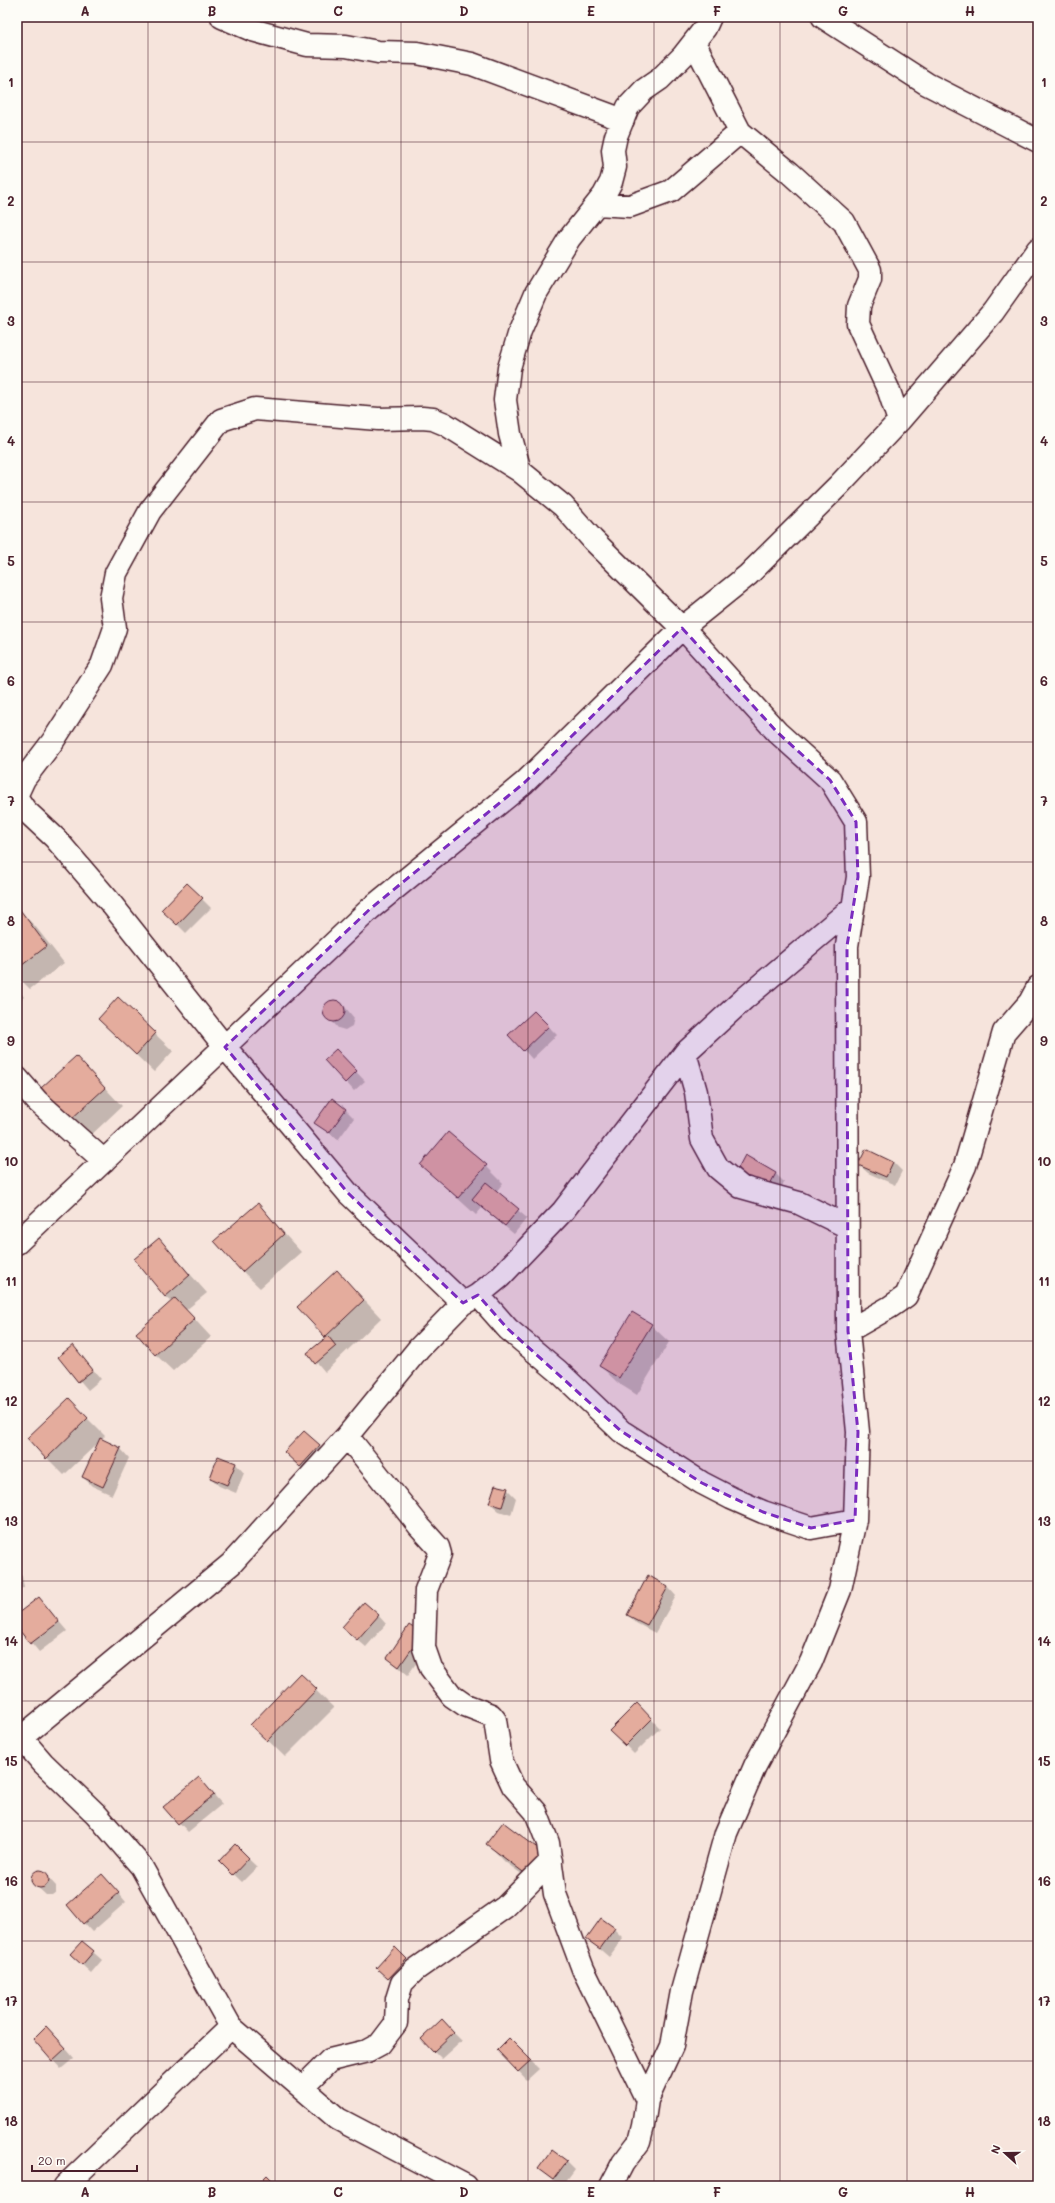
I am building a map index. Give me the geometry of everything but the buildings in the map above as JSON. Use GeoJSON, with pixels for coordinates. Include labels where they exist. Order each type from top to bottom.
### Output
{"type":"FeatureCollection","features":[{"type":"Feature","properties":{"kind":"street"},"geometry":{"type":"LineString","coordinates":[[222,17],[252,30],[306,45],[346,46],[378,52],[417,53],[472,64],[623,120]]}},
{"type":"Feature","properties":{"kind":"street"},"geometry":{"type":"LineString","coordinates":[[520,471],[510,434],[506,400],[509,368],[520,331],[536,293],[570,238],[597,204],[611,182],[615,167],[613,150],[616,136],[628,107],[644,90],[660,79],[694,42],[705,28],[710,17]]}},
{"type":"Feature","properties":{"kind":"street"},"geometry":{"type":"LineString","coordinates":[[823,17],[927,84],[1038,141]]}},
{"type":"Feature","properties":{"kind":"street"},"geometry":{"type":"LineString","coordinates":[[694,42],[740,132],[844,222],[870,270],[870,279],[859,306],[858,324],[889,391],[899,421]]}},
{"type":"Feature","properties":{"kind":"street"},"geometry":{"type":"LineString","coordinates":[[597,204],[630,206],[671,191],[740,132]]}},
{"type":"Feature","properties":{"kind":"street"},"geometry":{"type":"LineString","coordinates":[[17,1243],[370,909],[524,782],[682,628],[748,574],[838,486],[899,421],[992,312],[1038,249]]}},
{"type":"Feature","properties":{"kind":"street"},"geometry":{"type":"LineString","coordinates":[[611,2186],[623,2163],[639,2142],[644,2126],[647,2100],[672,2046],[682,1991],[726,1833],[755,1766],[811,1662],[840,1590],[855,1520],[858,1432],[848,1331],[846,1226],[847,946],[858,877],[856,822],[850,809],[830,780],[777,732],[682,628],[593,540],[563,506],[520,471],[445,424],[433,419],[378,419],[255,409],[221,420],[150,511],[116,573],[111,598],[115,628],[102,665],[53,741],[24,779],[19,804],[55,838],[109,901],[225,1047],[348,1193],[470,1299],[558,1371],[621,1431],[702,1483],[763,1512],[811,1528],[855,1520]]}},
{"type":"Feature","properties":{"kind":"street"},"geometry":{"type":"LineString","coordinates":[[466,2186],[338,2119],[231,2027],[141,1866],[96,1814],[18,1737],[231,1564],[347,1436],[419,1348],[470,1299],[500,1277],[563,1211],[685,1053],[744,999],[852,908]]}},
{"type":"Feature","properties":{"kind":"street"},"geometry":{"type":"LineString","coordinates":[[848,1331],[906,1296],[965,1166],[1004,1032],[1030,1002],[1038,987]]}},
{"type":"Feature","properties":{"kind":"street"},"geometry":{"type":"LineString","coordinates":[[685,1053],[696,1092],[702,1139],[718,1168],[741,1187],[800,1203],[846,1226]]}},
{"type":"Feature","properties":{"kind":"street"},"geometry":{"type":"LineString","coordinates":[[17,1078],[37,1101],[104,1161]]}},
{"type":"Feature","properties":{"kind":"street"},"geometry":{"type":"LineString","coordinates":[[347,1436],[420,1527],[438,1547],[440,1554],[426,1590],[424,1648],[431,1668],[458,1700],[465,1705],[494,1717],[501,1760],[513,1786],[536,1812],[548,1843],[555,1894],[583,1970],[647,2100]]}},
{"type":"Feature","properties":{"kind":"street"},"geometry":{"type":"LineString","coordinates":[[302,2088],[330,2060],[367,2051],[380,2044],[396,2023],[397,1999],[402,1983],[415,1970],[505,1907],[551,1861]]}},
{"type":"Feature","properties":{"kind":"street"},"geometry":{"type":"LineString","coordinates":[[65,2186],[231,2027]]}},
{"type":"Feature","properties":{"kind":"highlighted area"},"geometry":{"type":"Polygon","coordinates":[[[682,628],[777,732],[830,780],[856,822],[858,877],[847,946],[848,1331],[858,1432],[855,1520],[811,1528],[763,1512],[702,1483],[621,1431],[508,1329],[478,1295],[463,1303],[348,1193],[225,1047],[370,909],[524,783],[682,628]]]}}]}
